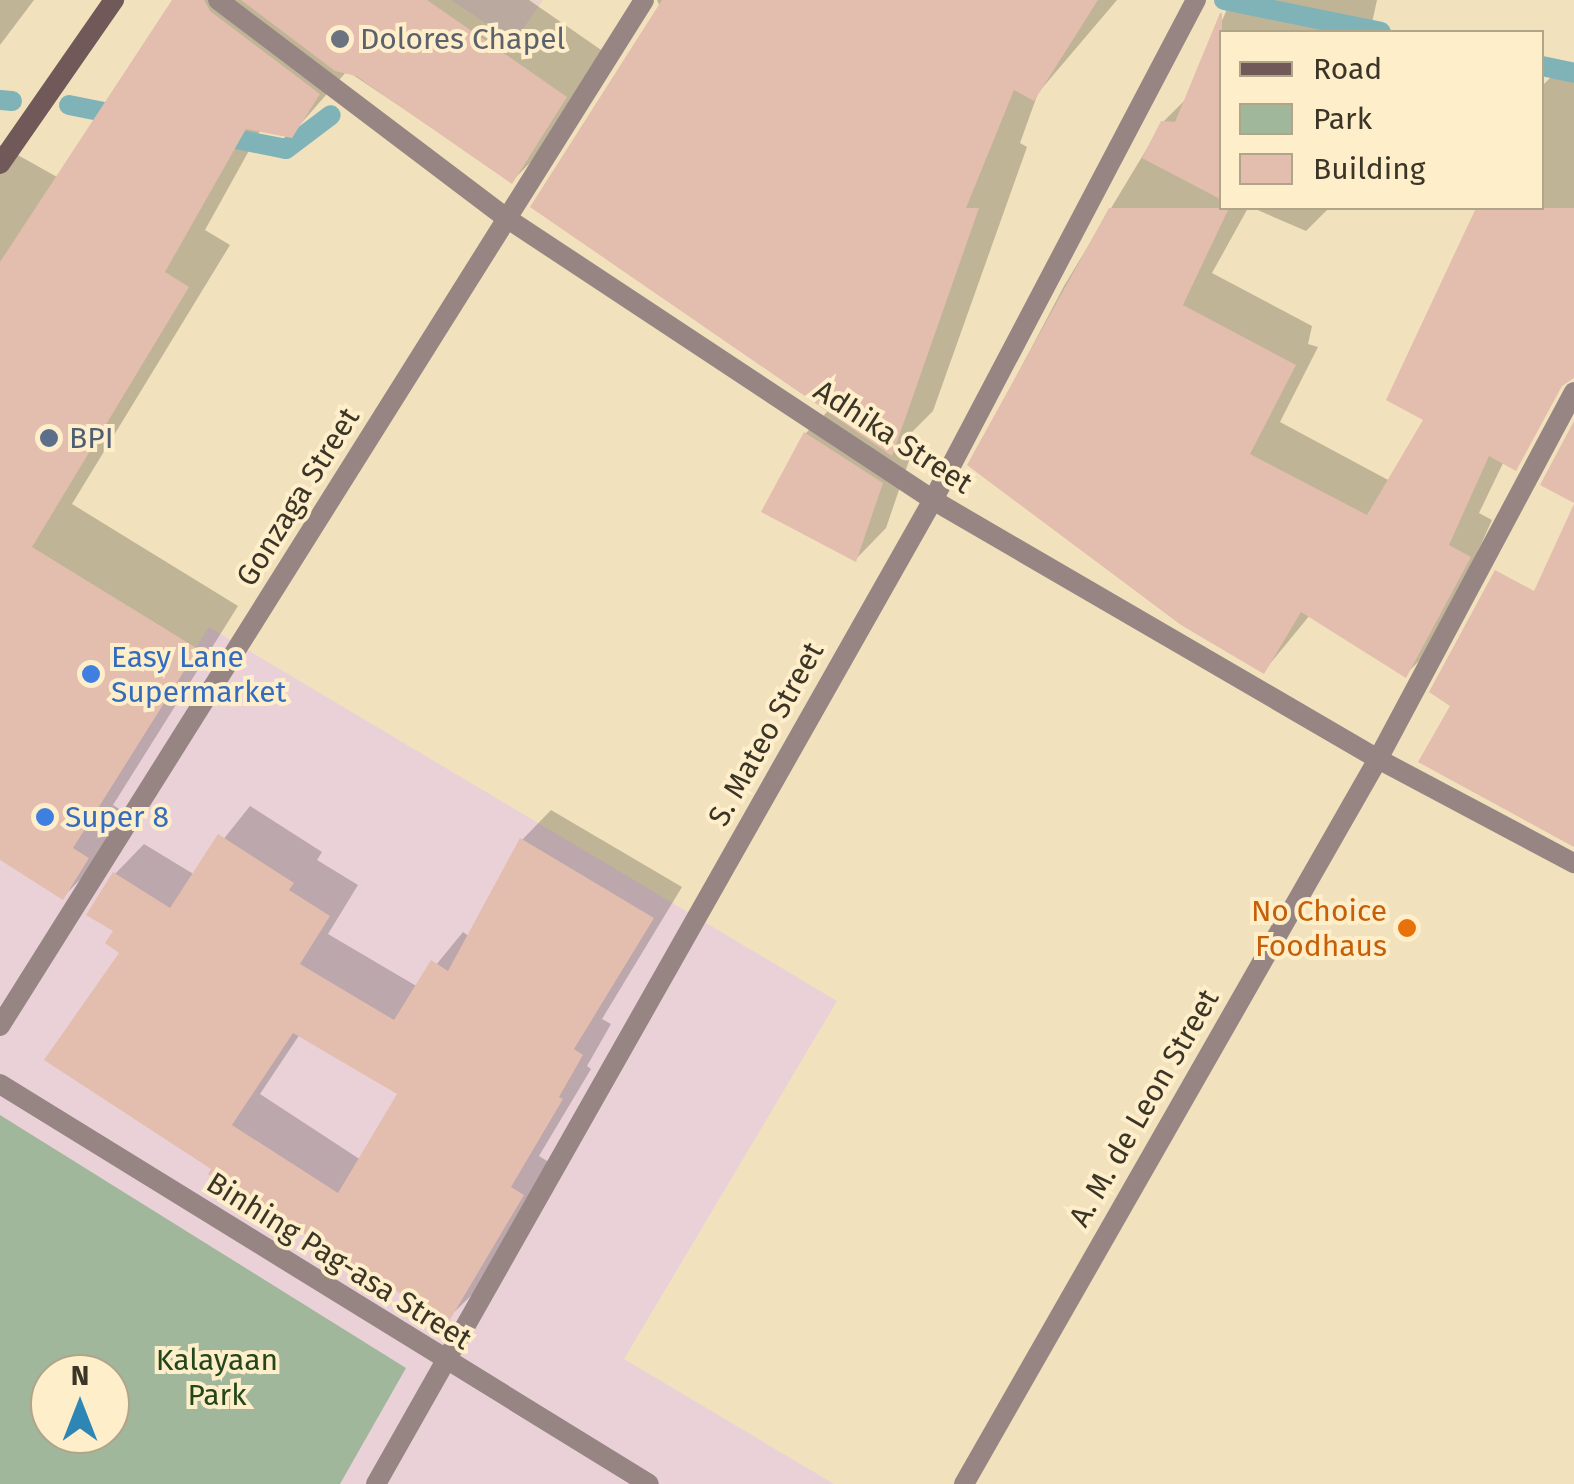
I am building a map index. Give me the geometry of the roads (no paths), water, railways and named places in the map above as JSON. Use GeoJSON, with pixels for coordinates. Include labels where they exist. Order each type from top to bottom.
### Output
{"type":"FeatureCollection","features":[{"type":"Feature","properties":{"kind":"main road"},"geometry":{"type":"LineString","coordinates":[[0,164],[114,0]]}},
{"type":"Feature","properties":{"kind":"street","name":"Adhika Street"},"geometry":{"type":"LineString","coordinates":[[218,0],[508,220],[933,500],[1378,759],[1574,864]]}},
{"type":"Feature","properties":{"kind":"street","name":"Gonzaga Street"},"geometry":{"type":"LineString","coordinates":[[0,1026],[644,0]]}},
{"type":"Feature","properties":{"kind":"street","name":"S. Mateo Street"},"geometry":{"type":"LineString","coordinates":[[376,1484],[933,500],[1195,3]]}},
{"type":"Feature","properties":{"kind":"street","name":"A. M. de Leon Street"},"geometry":{"type":"LineString","coordinates":[[964,1484],[1378,759],[1574,392]]}},
{"type":"Feature","properties":{"kind":"street","name":"Binhing Pag-asa Street"},"geometry":{"type":"LineString","coordinates":[[0,1084],[446,1363],[649,1484]]}},
{"type":"Feature","properties":{"kind":"waterway"},"geometry":{"type":"LineString","coordinates":[[1224,0],[1371,30]]}},
{"type":"Feature","properties":{"kind":"waterway"},"geometry":{"type":"LineString","coordinates":[[1544,66],[1574,73]]}},
{"type":"Feature","properties":{"kind":"waterway"},"geometry":{"type":"LineString","coordinates":[[0,100],[12,101]]}},
{"type":"Feature","properties":{"kind":"waterway"},"geometry":{"type":"LineString","coordinates":[[69,105],[124,116]]}},
{"type":"Feature","properties":{"kind":"waterway"},"geometry":{"type":"LineString","coordinates":[[216,135],[286,149],[331,115]]}},
{"type":"Feature","properties":{"kind":"place","name":"Dolores Chapel"},"geometry":{"type":"Point","coordinates":[340,39]}},
{"type":"Feature","properties":{"kind":"place","name":"BPI"},"geometry":{"type":"Point","coordinates":[49,438]}},
{"type":"Feature","properties":{"kind":"place","name":"Easy Lane Supermarket"},"geometry":{"type":"Point","coordinates":[91,674]}},
{"type":"Feature","properties":{"kind":"place","name":"Super 8"},"geometry":{"type":"Point","coordinates":[45,817]}},
{"type":"Feature","properties":{"kind":"place","name":"No Choice Foodhaus"},"geometry":{"type":"Point","coordinates":[1407,928]}},
{"type":"Feature","properties":{"kind":"park label","name":"Kalayaan Park"},"geometry":{"type":"Point","coordinates":[217,1377]}}]}
